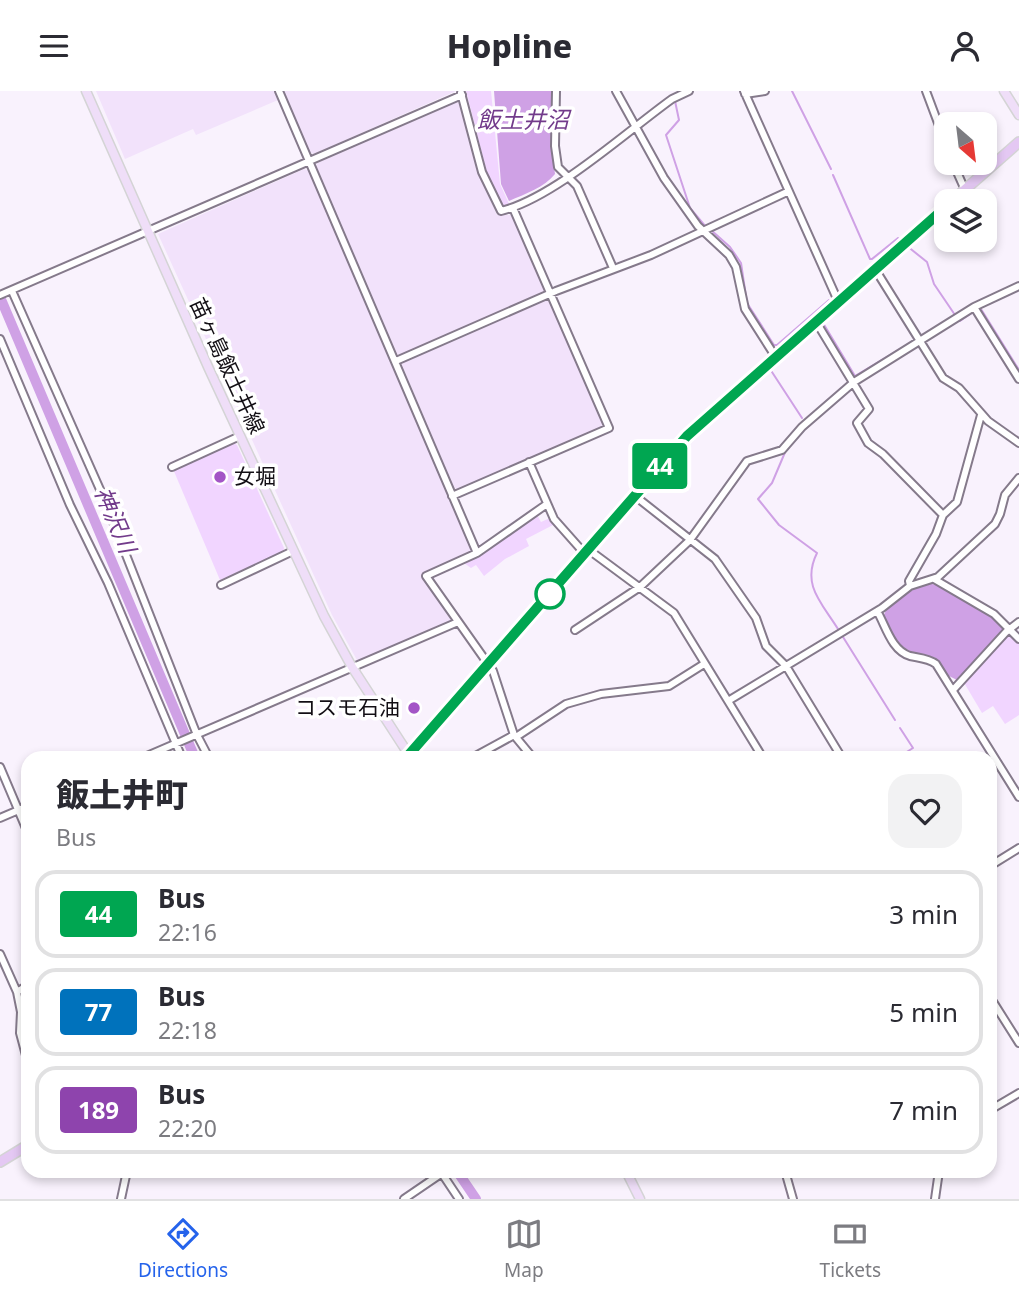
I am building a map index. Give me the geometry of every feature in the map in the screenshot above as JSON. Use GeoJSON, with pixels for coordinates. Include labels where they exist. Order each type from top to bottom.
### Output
{"type":"FeatureCollection","features":[{"type":"Feature","properties":{"kind":"highway"},"geometry":{"type":"LineString","coordinates":[[966,189],[1019,142]]}},
{"type":"Feature","properties":{"kind":"highway"},"geometry":{"type":"LineString","coordinates":[[414,751],[687,436],[934,217]]}},
{"type":"Feature","properties":{"kind":"highway"},"geometry":{"type":"LineString","coordinates":[[0,1162],[21,1149]]}},
{"type":"Feature","properties":{"kind":"main road","name":"苗ヶ島飯土井線"},"geometry":{"type":"LineString","coordinates":[[86,91],[240,436],[332,632],[405,751]]}},
{"type":"Feature","properties":{"kind":"main road"},"geometry":{"type":"LineString","coordinates":[[1004,91],[1019,115]]}},
{"type":"Feature","properties":{"kind":"main road"},"geometry":{"type":"LineString","coordinates":[[630,1178],[640,1199]]}},
{"type":"Feature","properties":{"kind":"street"},"geometry":{"type":"LineString","coordinates":[[279,91],[477,553]]}},
{"type":"Feature","properties":{"kind":"street"},"geometry":{"type":"LineString","coordinates":[[556,91],[556,159],[562,172],[577,186],[613,268]]}},
{"type":"Feature","properties":{"kind":"street"},"geometry":{"type":"LineString","coordinates":[[616,91],[664,178],[702,230],[723,246],[729,255],[736,267],[744,309],[775,356]]}},
{"type":"Feature","properties":{"kind":"street"},"geometry":{"type":"LineString","coordinates":[[0,295],[461,93],[482,172],[501,211],[513,208],[568,176],[672,99],[689,91]]}},
{"type":"Feature","properties":{"kind":"street"},"geometry":{"type":"LineString","coordinates":[[765,91],[745,93],[838,301]]}},
{"type":"Feature","properties":{"kind":"street"},"geometry":{"type":"LineString","coordinates":[[926,91],[934,112]]}},
{"type":"Feature","properties":{"kind":"street"},"geometry":{"type":"LineString","coordinates":[[396,361],[613,268],[651,255],[787,192]]}},
{"type":"Feature","properties":{"kind":"street"},"geometry":{"type":"LineString","coordinates":[[452,496],[609,428],[513,208]]}},
{"type":"Feature","properties":{"kind":"street"},"geometry":{"type":"LineString","coordinates":[[875,269],[943,378],[959,388],[981,415],[1019,443]]}},
{"type":"Feature","properties":{"kind":"street"},"geometry":{"type":"LineString","coordinates":[[575,630],[640,586],[690,540],[747,461],[782,450],[802,426],[855,382],[974,307],[1019,286]]}},
{"type":"Feature","properties":{"kind":"street"},"geometry":{"type":"LineString","coordinates":[[10,291],[102,494],[196,735],[205,751]]}},
{"type":"Feature","properties":{"kind":"street"},"geometry":{"type":"LineString","coordinates":[[974,307],[1019,379]]}},
{"type":"Feature","properties":{"kind":"street"},"geometry":{"type":"LineString","coordinates":[[816,320],[869,408],[857,423],[865,439],[943,515]]}},
{"type":"Feature","properties":{"kind":"street"},"geometry":{"type":"LineString","coordinates":[[0,339],[70,505],[180,751]]}},
{"type":"Feature","properties":{"kind":"street"},"geometry":{"type":"LineString","coordinates":[[910,586],[909,581],[936,534],[943,515],[957,502],[981,415]]}},
{"type":"Feature","properties":{"kind":"street"},"geometry":{"type":"LineString","coordinates":[[172,467],[240,436]]}},
{"type":"Feature","properties":{"kind":"street"},"geometry":{"type":"LineString","coordinates":[[529,462],[554,519],[587,552],[640,586],[674,613],[759,751]]}},
{"type":"Feature","properties":{"kind":"street"},"geometry":{"type":"LineString","coordinates":[[728,701],[877,611],[910,586],[934,579],[995,524],[1006,495],[1019,478]]}},
{"type":"Feature","properties":{"kind":"street"},"geometry":{"type":"LineString","coordinates":[[635,496],[715,559],[756,618],[766,646],[786,666],[838,751]]}},
{"type":"Feature","properties":{"kind":"street"},"geometry":{"type":"LineString","coordinates":[[527,751],[515,736],[493,671],[426,576],[477,553],[547,504]]}},
{"type":"Feature","properties":{"kind":"street"},"geometry":{"type":"LineString","coordinates":[[221,585],[293,551]]}},
{"type":"Feature","properties":{"kind":"street"},"geometry":{"type":"LineString","coordinates":[[934,579],[986,609],[1019,639]]}},
{"type":"Feature","properties":{"kind":"street"},"geometry":{"type":"LineString","coordinates":[[877,611],[898,650],[933,661],[991,751]]}},
{"type":"Feature","properties":{"kind":"street"},"geometry":{"type":"LineString","coordinates":[[158,751],[458,622]]}},
{"type":"Feature","properties":{"kind":"street"},"geometry":{"type":"LineString","coordinates":[[953,690],[1009,629],[1019,622]]}},
{"type":"Feature","properties":{"kind":"street"},"geometry":{"type":"LineString","coordinates":[[486,751],[566,704],[601,694],[669,686],[704,664]]}},
{"type":"Feature","properties":{"kind":"street"},"geometry":{"type":"LineString","coordinates":[[997,761],[1019,797]]}},
{"type":"Feature","properties":{"kind":"street"},"geometry":{"type":"LineString","coordinates":[[0,767],[21,815]]}},
{"type":"Feature","properties":{"kind":"street"},"geometry":{"type":"LineString","coordinates":[[0,818],[19,810]]}},
{"type":"Feature","properties":{"kind":"street"},"geometry":{"type":"LineString","coordinates":[[997,862],[1019,848]]}},
{"type":"Feature","properties":{"kind":"street"},"geometry":{"type":"LineString","coordinates":[[0,954],[17,992],[21,1012],[21,1037]]}},
{"type":"Feature","properties":{"kind":"street"},"geometry":{"type":"LineString","coordinates":[[17,992],[21,989]]}},
{"type":"Feature","properties":{"kind":"street"},"geometry":{"type":"LineString","coordinates":[[997,1008],[1019,1043]]}},
{"type":"Feature","properties":{"kind":"street"},"geometry":{"type":"LineString","coordinates":[[997,1106],[1019,1093]]}},
{"type":"Feature","properties":{"kind":"street"},"geometry":{"type":"LineString","coordinates":[[121,1199],[126,1178]]}},
{"type":"Feature","properties":{"kind":"street"},"geometry":{"type":"LineString","coordinates":[[404,1199],[434,1178]]}},
{"type":"Feature","properties":{"kind":"street"},"geometry":{"type":"LineString","coordinates":[[446,1178],[459,1199]]}},
{"type":"Feature","properties":{"kind":"street"},"geometry":{"type":"LineString","coordinates":[[787,1178],[793,1199]]}},
{"type":"Feature","properties":{"kind":"street"},"geometry":{"type":"LineString","coordinates":[[935,1199],[938,1178]]}},
{"type":"Feature","properties":{"kind":"shaded area"},"geometry":{"type":"Polygon","coordinates":[[[96,91],[274,91],[278,100],[196,135],[193,129],[125,159],[96,91]]]}},
{"type":"Feature","properties":{"kind":"shaded area"},"geometry":{"type":"Polygon","coordinates":[[[282,91],[456,91],[314,154],[309,152],[282,91]]]}},
{"type":"Feature","properties":{"kind":"shaded area"},"geometry":{"type":"Polygon","coordinates":[[[466,91],[491,91],[500,184],[510,206],[502,207],[487,173],[466,91]]]}},
{"type":"Feature","properties":{"kind":"shaded area"},"geometry":{"type":"Polygon","coordinates":[[[457,102],[461,105],[480,177],[497,215],[514,215],[545,290],[544,294],[401,355],[397,354],[316,167],[317,163],[457,102]]]}},
{"type":"Feature","properties":{"kind":"shaded area"},"geometry":{"type":"Polygon","coordinates":[[[304,169],[310,171],[472,550],[422,575],[452,622],[358,662],[332,615],[158,234],[304,169]]]}},
{"type":"Feature","properties":{"kind":"shaded area"},"geometry":{"type":"Polygon","coordinates":[[[546,299],[551,302],[603,424],[601,428],[458,490],[453,487],[403,362],[546,299]]]}},
{"type":"Feature","properties":{"kind":"shaded area"},"geometry":{"type":"Polygon","coordinates":[[[233,443],[237,445],[284,548],[283,552],[220,580],[173,469],[233,443]]]}},
{"type":"Feature","properties":{"kind":"shaded area"},"geometry":{"type":"Polygon","coordinates":[[[536,513],[541,522],[550,518],[553,525],[526,539],[529,546],[505,559],[484,576],[476,565],[471,568],[464,563],[480,555],[536,513]]]}},
{"type":"Feature","properties":{"kind":"shaded area"},"geometry":{"type":"Polygon","coordinates":[[[1010,633],[1019,641],[1019,715],[1005,724],[993,706],[982,713],[963,681],[1010,633]]]}},
{"type":"Feature","properties":{"kind":"water","name":"飯土井沼"},"geometry":{"type":"Polygon","coordinates":[[[494,91],[553,91],[551,141],[555,174],[540,186],[509,201],[501,184],[494,91]]]}},
{"type":"Feature","properties":{"kind":"water"},"geometry":{"type":"Polygon","coordinates":[[[929,583],[970,601],[1004,629],[957,680],[947,675],[936,658],[915,653],[898,642],[883,617],[902,595],[929,583]]]}},
{"type":"Feature","properties":{"kind":"waterway"},"geometry":{"type":"LineString","coordinates":[[792,91],[831,169]]}},
{"type":"Feature","properties":{"kind":"waterway"},"geometry":{"type":"LineString","coordinates":[[675,101],[679,120],[666,135],[690,208],[706,227]]}},
{"type":"Feature","properties":{"kind":"waterway"},"geometry":{"type":"LineString","coordinates":[[833,175],[870,259],[898,238],[901,240]]}},
{"type":"Feature","properties":{"kind":"waterway"},"geometry":{"type":"LineString","coordinates":[[711,230],[730,247],[741,263],[747,303],[774,345],[830,301]]}},
{"type":"Feature","properties":{"kind":"waterway"},"geometry":{"type":"LineString","coordinates":[[907,246],[927,262],[934,284],[955,315]]}},
{"type":"Feature","properties":{"kind":"waterway","name":"神沢川"},"geometry":{"type":"LineString","coordinates":[[0,297],[192,751]]}},
{"type":"Feature","properties":{"kind":"waterway"},"geometry":{"type":"LineString","coordinates":[[836,309],[838,311],[823,323],[855,376],[915,340]]}},
{"type":"Feature","properties":{"kind":"waterway"},"geometry":{"type":"LineString","coordinates":[[978,309],[981,309],[1019,370]]}},
{"type":"Feature","properties":{"kind":"waterway"},"geometry":{"type":"LineString","coordinates":[[957,319],[960,321],[973,312]]}},
{"type":"Feature","properties":{"kind":"waterway"},"geometry":{"type":"LineString","coordinates":[[800,342],[770,369],[802,418]]}},
{"type":"Feature","properties":{"kind":"waterway"},"geometry":{"type":"LineString","coordinates":[[786,450],[772,483],[758,499],[779,525],[817,553],[811,575],[812,584],[838,629]]}},
{"type":"Feature","properties":{"kind":"waterway"},"geometry":{"type":"LineString","coordinates":[[843,637],[895,720]]}},
{"type":"Feature","properties":{"kind":"waterway"},"geometry":{"type":"LineString","coordinates":[[900,728],[913,748],[908,751]]}},
{"type":"Feature","properties":{"kind":"waterway","name":"神沢川"},"geometry":{"type":"LineString","coordinates":[[462,1178],[476,1199]]}},
{"type":"Feature","properties":{"kind":"waterway"},"geometry":{"type":"LineString","coordinates":[[940,1186],[942,1178]]}},
{"type":"Feature","properties":{"kind":"bus line","name":"44"},"geometry":{"type":"LineString","coordinates":[[412,751],[687,436],[934,217]]}},
{"type":"Feature","properties":{"kind":"place","name":"女堀"},"geometry":{"type":"Point","coordinates":[220,477]}},
{"type":"Feature","properties":{"kind":"place","name":"コスモ石油"},"geometry":{"type":"Point","coordinates":[414,708]}}]}
